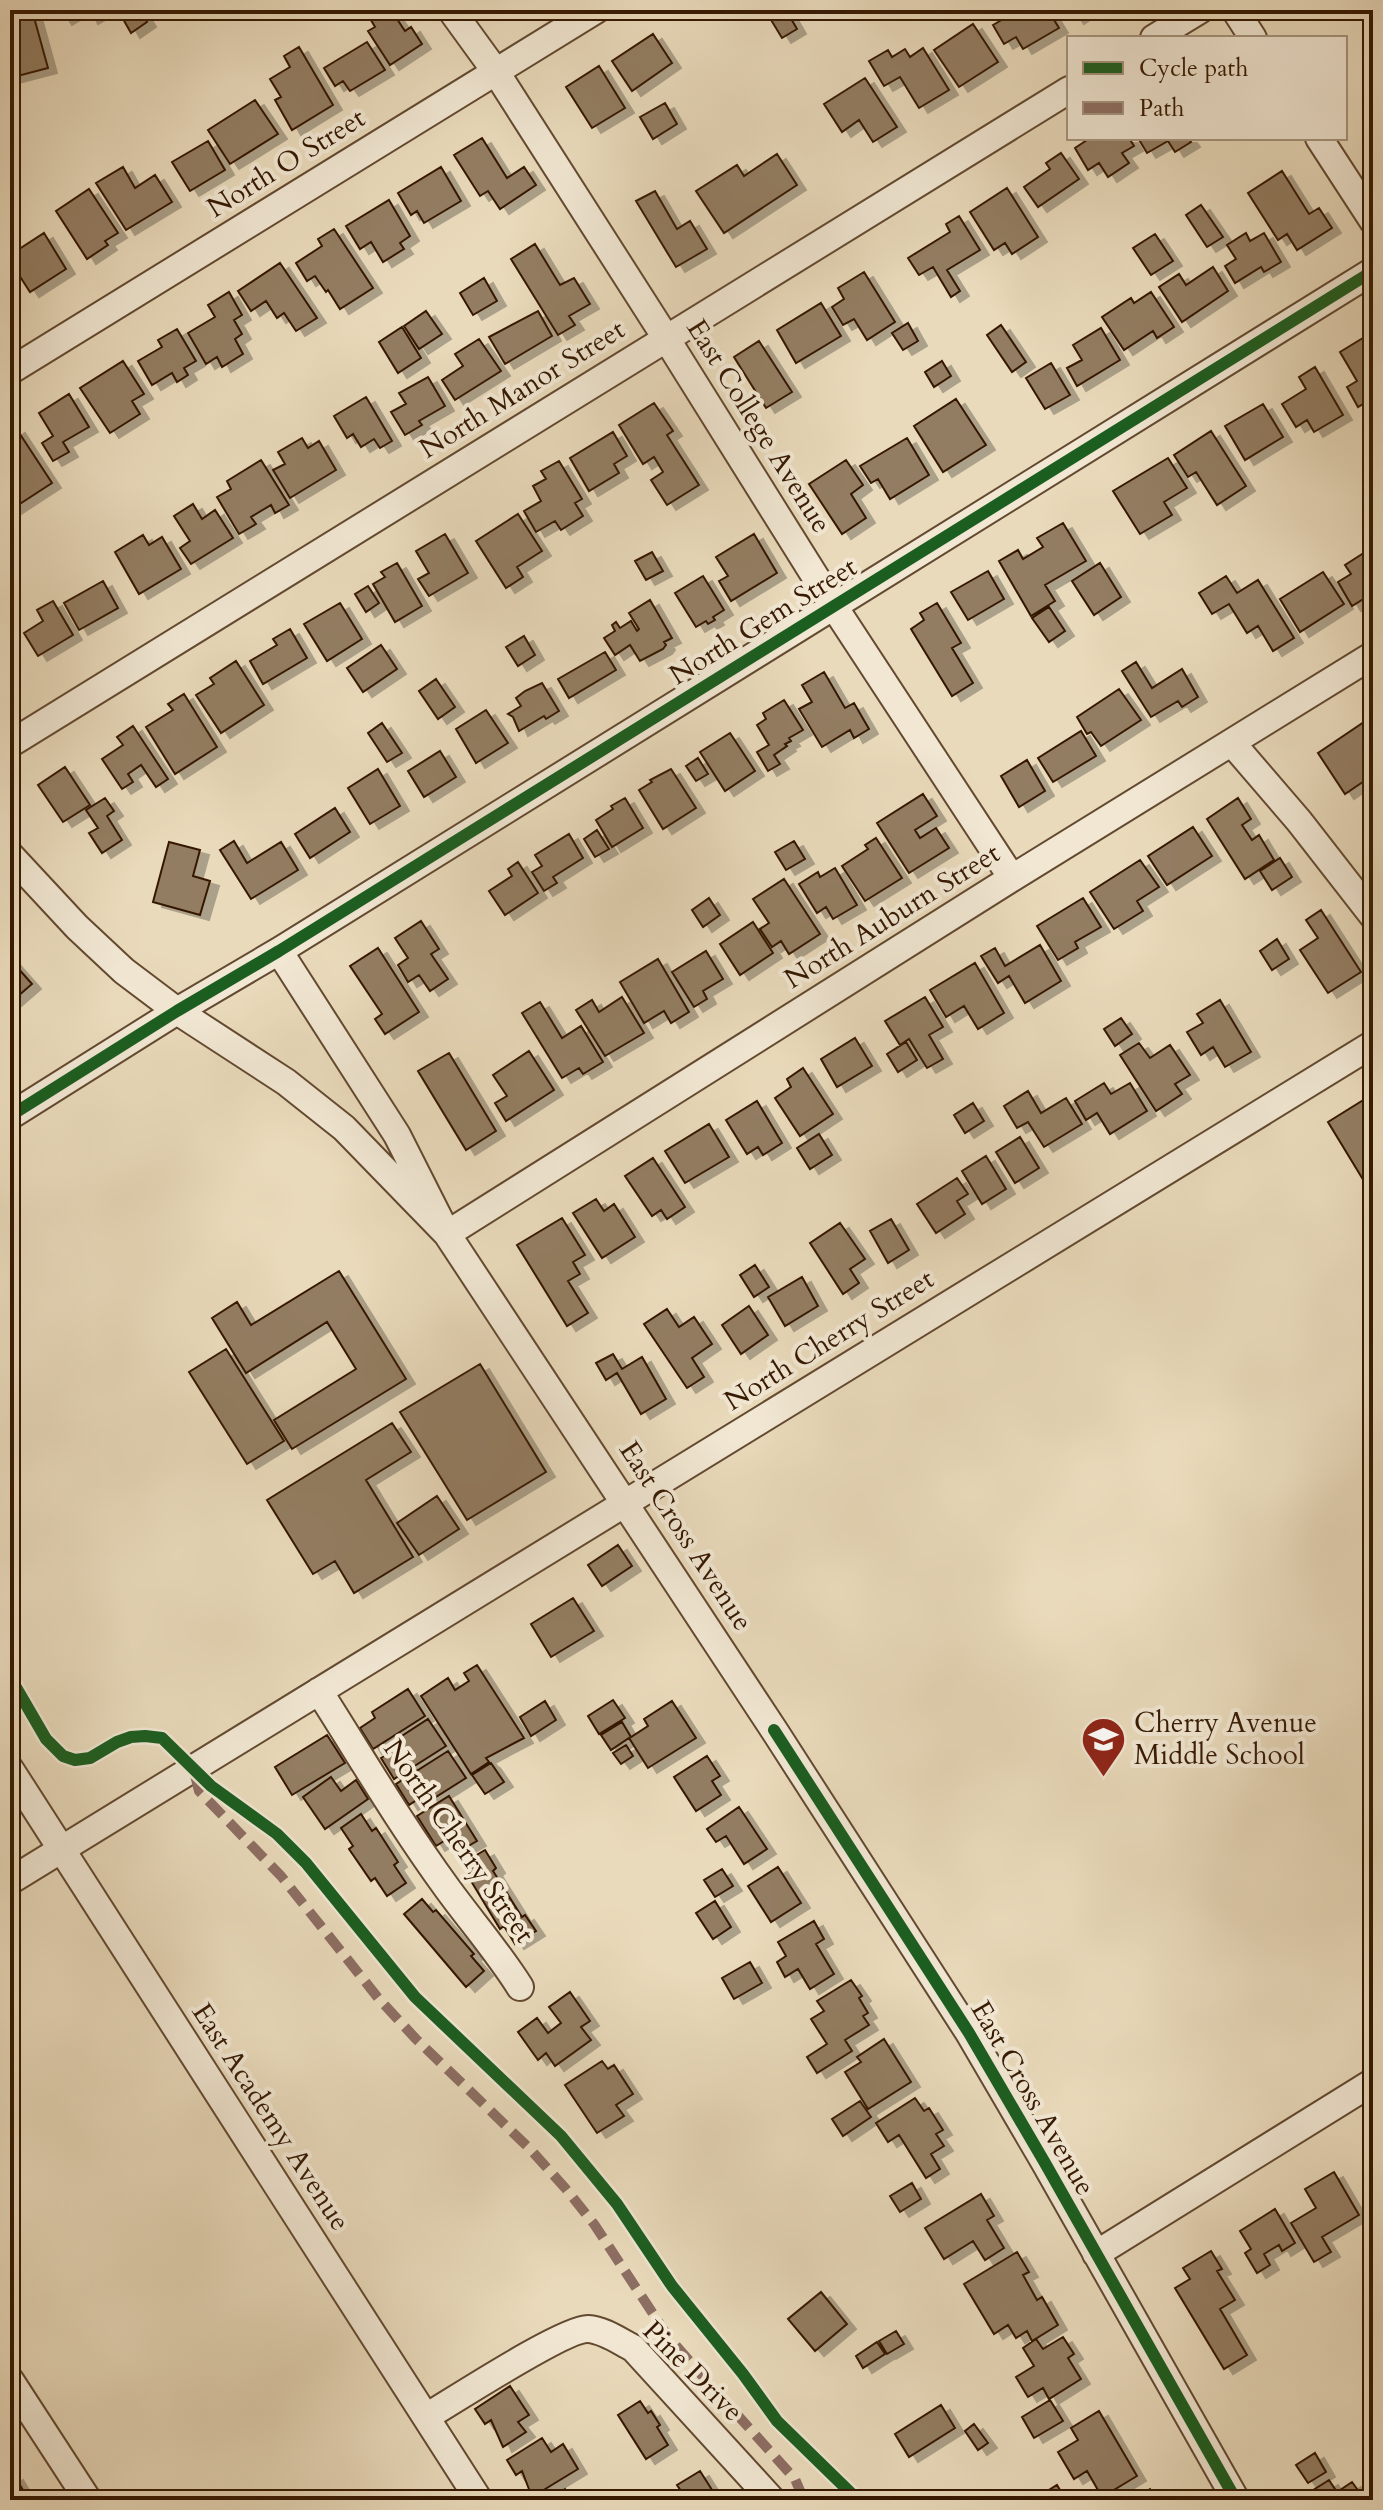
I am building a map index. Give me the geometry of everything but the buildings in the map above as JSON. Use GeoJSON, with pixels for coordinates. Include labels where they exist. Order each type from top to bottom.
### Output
{"type":"FeatureCollection","features":[{"type":"Feature","properties":{"kind":"street","name":"East College Avenue"},"geometry":{"type":"LineString","coordinates":[[451,10],[496,72],[833,605],[1012,878]]}},
{"type":"Feature","properties":{"kind":"street","name":"North O Street"},"geometry":{"type":"LineString","coordinates":[[10,371],[596,10]]}},
{"type":"Feature","properties":{"kind":"street"},"geometry":{"type":"LineString","coordinates":[[1157,36],[1200,10]]}},
{"type":"Feature","properties":{"kind":"street"},"geometry":{"type":"LineString","coordinates":[[1235,10],[1252,36]]}},
{"type":"Feature","properties":{"kind":"street","name":"North Manor Street"},"geometry":{"type":"LineString","coordinates":[[10,744],[1067,91]]}},
{"type":"Feature","properties":{"kind":"street"},"geometry":{"type":"LineString","coordinates":[[1320,140],[1373,221]]}},
{"type":"Feature","properties":{"kind":"street","name":"North Gem Street"},"geometry":{"type":"LineString","coordinates":[[10,1116],[1373,271]]}},
{"type":"Feature","properties":{"kind":"street","name":"North Auburn Street"},"geometry":{"type":"LineString","coordinates":[[447,1234],[1373,655]]}},
{"type":"Feature","properties":{"kind":"street"},"geometry":{"type":"LineString","coordinates":[[1232,743],[1299,821],[1373,916]]}},
{"type":"Feature","properties":{"kind":"street","name":"East Cross Avenue"},"geometry":{"type":"LineString","coordinates":[[10,855],[124,971],[177,1011],[286,1082],[344,1128],[447,1234],[626,1502],[969,2033],[1236,2500]]}},
{"type":"Feature","properties":{"kind":"street"},"geometry":{"type":"LineString","coordinates":[[279,951],[397,1135],[447,1234]]}},
{"type":"Feature","properties":{"kind":"street","name":"North Cherry Street"},"geometry":{"type":"LineString","coordinates":[[10,1881],[1373,1044]]}},
{"type":"Feature","properties":{"kind":"street","name":"North Cherry Street"},"geometry":{"type":"LineString","coordinates":[[319,1691],[391,1806],[520,1987]]}},
{"type":"Feature","properties":{"kind":"street","name":"East Academy Avenue"},"geometry":{"type":"LineString","coordinates":[[10,1769],[479,2500]]}},
{"type":"Feature","properties":{"kind":"street"},"geometry":{"type":"LineString","coordinates":[[1096,2254],[1373,2082]]}},
{"type":"Feature","properties":{"kind":"street","name":"Pine Drive"},"geometry":{"type":"LineString","coordinates":[[426,2417],[553,2342],[586,2329],[607,2334],[633,2348],[772,2500]]}},
{"type":"Feature","properties":{"kind":"street"},"geometry":{"type":"LineString","coordinates":[[10,2380],[88,2500]]}},
{"type":"Feature","properties":{"kind":"marked path"},"geometry":{"type":"LineString","coordinates":[[195,1775],[199,1791],[281,1876],[379,1999],[530,2149],[566,2189],[594,2224],[667,2335],[795,2479],[804,2500]]}},
{"type":"Feature","properties":{"kind":"cycle path"},"geometry":{"type":"LineString","coordinates":[[10,1116],[1373,271]]}},
{"type":"Feature","properties":{"kind":"cycle path"},"geometry":{"type":"LineString","coordinates":[[10,1677],[46,1739],[63,1756],[75,1760],[90,1758],[131,1737],[162,1738],[211,1786],[277,1834],[306,1863],[415,1997],[561,2136],[617,2204],[672,2286],[777,2421],[858,2500]]}},
{"type":"Feature","properties":{"kind":"cycle path"},"geometry":{"type":"LineString","coordinates":[[774,1730],[969,2033],[1236,2500]]}},
{"type":"Feature","properties":{"kind":"place","name":"Cherry Avenue Middle School"},"geometry":{"type":"Point","coordinates":[1103,1778]}}]}
